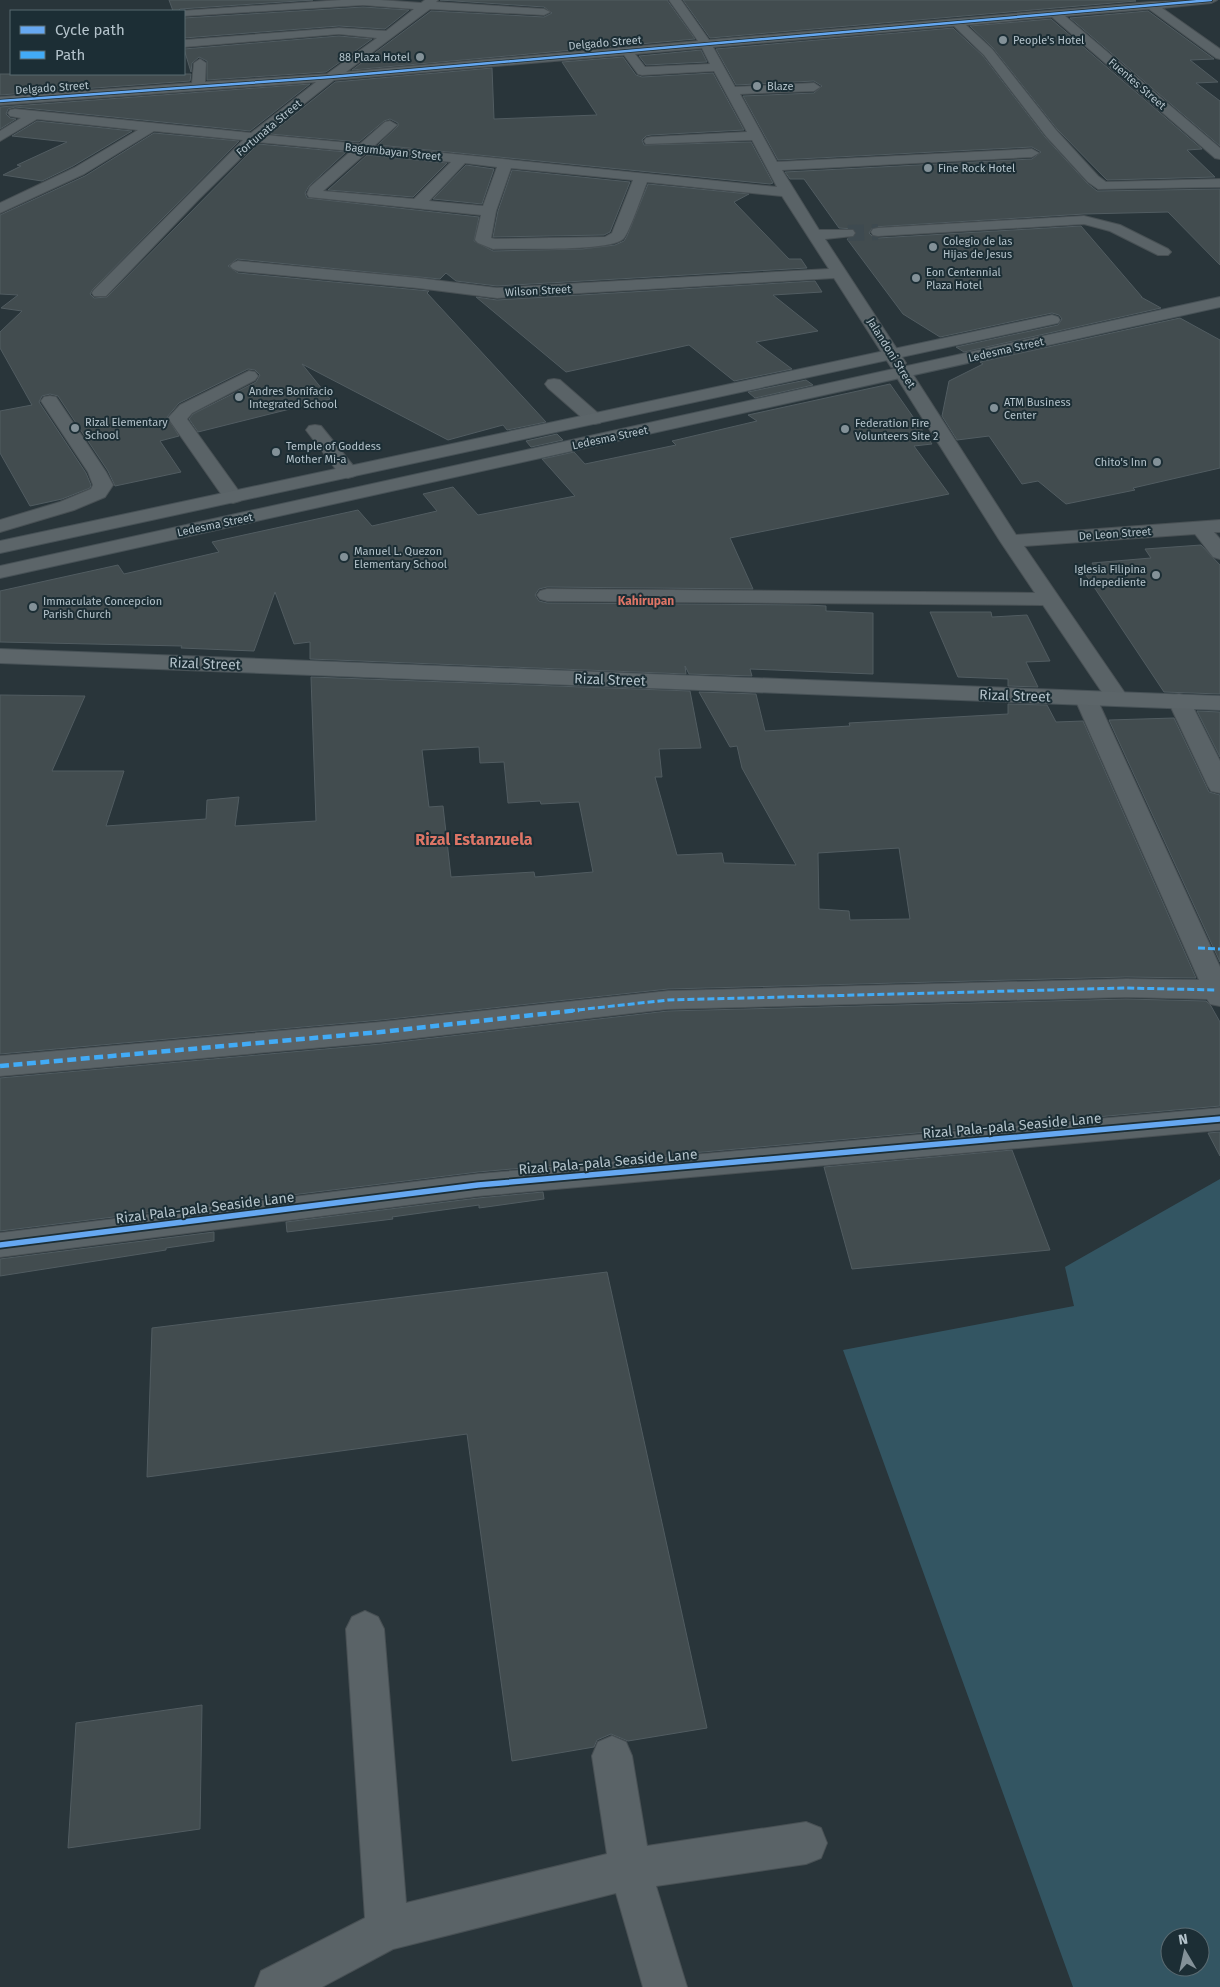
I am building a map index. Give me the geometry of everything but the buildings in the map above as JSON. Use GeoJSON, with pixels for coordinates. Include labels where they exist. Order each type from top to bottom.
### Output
{"type":"FeatureCollection","features":[{"type":"Feature","properties":{"kind":"main road","name":"Ledesma Street"},"geometry":{"type":"LineString","coordinates":[[2,544],[233,497],[594,419],[898,364],[1220,302]]}},
{"type":"Feature","properties":{"kind":"main road","name":"Ledesma Street"},"geometry":{"type":"LineString","coordinates":[[0,572],[898,364],[1064,318]]}},
{"type":"Feature","properties":{"kind":"main road","name":"Rizal Street"},"geometry":{"type":"LineString","coordinates":[[0,656],[1220,703]]}},
{"type":"Feature","properties":{"kind":"street","name":"Delgado Street"},"geometry":{"type":"LineString","coordinates":[[0,102],[82,91],[198,87],[706,45],[958,17],[970,21],[1151,5],[1166,2],[1211,0]]}},
{"type":"Feature","properties":{"kind":"street","name":"Jalandoni Street"},"geometry":{"type":"LineString","coordinates":[[680,1],[787,192],[1010,541],[1118,699]]}},
{"type":"Feature","properties":{"kind":"street"},"geometry":{"type":"LineString","coordinates":[[185,13],[302,3],[373,2],[544,12]]}},
{"type":"Feature","properties":{"kind":"street","name":"Fortunata Street"},"geometry":{"type":"LineString","coordinates":[[100,293],[253,139],[428,4]]}},
{"type":"Feature","properties":{"kind":"street","name":"Fuentes Street"},"geometry":{"type":"LineString","coordinates":[[1032,4],[1049,13],[1220,155]]}},
{"type":"Feature","properties":{"kind":"street"},"geometry":{"type":"LineString","coordinates":[[1151,5],[1220,55]]}},
{"type":"Feature","properties":{"kind":"street"},"geometry":{"type":"LineString","coordinates":[[958,17],[988,52],[1051,133],[1093,179],[1103,186],[1220,183]]}},
{"type":"Feature","properties":{"kind":"street"},"geometry":{"type":"LineString","coordinates":[[185,42],[339,31],[389,35]]}},
{"type":"Feature","properties":{"kind":"street"},"geometry":{"type":"LineString","coordinates":[[627,51],[642,72],[718,67]]}},
{"type":"Feature","properties":{"kind":"street"},"geometry":{"type":"LineString","coordinates":[[198,87],[200,63]]}},
{"type":"Feature","properties":{"kind":"street"},"geometry":{"type":"LineString","coordinates":[[731,91],[814,87]]}},
{"type":"Feature","properties":{"kind":"street","name":"Bagumbayan Street"},"geometry":{"type":"LineString","coordinates":[[0,112],[787,192]]}},
{"type":"Feature","properties":{"kind":"street"},"geometry":{"type":"LineString","coordinates":[[0,136],[34,115]]}},
{"type":"Feature","properties":{"kind":"street"},"geometry":{"type":"LineString","coordinates":[[390,125],[315,190],[314,194],[488,211]]}},
{"type":"Feature","properties":{"kind":"street"},"geometry":{"type":"LineString","coordinates":[[0,209],[79,171],[150,128]]}},
{"type":"Feature","properties":{"kind":"street"},"geometry":{"type":"LineString","coordinates":[[651,141],[755,136]]}},
{"type":"Feature","properties":{"kind":"street"},"geometry":{"type":"LineString","coordinates":[[771,166],[1032,152]]}},
{"type":"Feature","properties":{"kind":"street"},"geometry":{"type":"LineString","coordinates":[[419,204],[461,159]]}},
{"type":"Feature","properties":{"kind":"street"},"geometry":{"type":"LineString","coordinates":[[506,162],[488,211],[483,240],[487,242],[608,241],[618,236],[642,176]]}},
{"type":"Feature","properties":{"kind":"street"},"geometry":{"type":"LineString","coordinates":[[9,190],[34,193]]}},
{"type":"Feature","properties":{"kind":"street"},"geometry":{"type":"LineString","coordinates":[[878,232],[1084,220],[1098,221],[1111,226],[1163,252]]}},
{"type":"Feature","properties":{"kind":"street"},"geometry":{"type":"LineString","coordinates":[[815,235],[848,234]]}},
{"type":"Feature","properties":{"kind":"street","name":"Wilson Street"},"geometry":{"type":"LineString","coordinates":[[238,266],[418,283],[496,293],[840,273]]}},
{"type":"Feature","properties":{"kind":"street"},"geometry":{"type":"LineString","coordinates":[[233,497],[177,418],[186,409],[249,376]]}},
{"type":"Feature","properties":{"kind":"street"},"geometry":{"type":"LineString","coordinates":[[554,384],[594,419]]}},
{"type":"Feature","properties":{"kind":"street"},"geometry":{"type":"LineString","coordinates":[[0,526],[98,494],[103,485],[97,472],[50,401]]}},
{"type":"Feature","properties":{"kind":"street"},"geometry":{"type":"LineString","coordinates":[[315,430],[348,472]]}},
{"type":"Feature","properties":{"kind":"street","name":"De Leon Street"},"geometry":{"type":"LineString","coordinates":[[1010,541],[1220,526]]}},
{"type":"Feature","properties":{"kind":"street"},"geometry":{"type":"LineString","coordinates":[[1200,527],[1220,553]]}},
{"type":"Feature","properties":{"kind":"street"},"geometry":{"type":"LineString","coordinates":[[547,595],[1049,599]]}},
{"type":"Feature","properties":{"kind":"street"},"geometry":{"type":"LineString","coordinates":[[0,1066],[381,1032],[668,1000],[1126,988],[1219,993],[1209,948],[1086,699]]}},
{"type":"Feature","properties":{"kind":"street"},"geometry":{"type":"LineString","coordinates":[[1179,702],[1220,786]]}},
{"type":"Feature","properties":{"kind":"street","name":"Rizal Pala-pala Seaside Lane"},"geometry":{"type":"LineString","coordinates":[[0,1244],[478,1185],[1220,1119]]}},
{"type":"Feature","properties":{"kind":"street"},"geometry":{"type":"LineString","coordinates":[[365,1629],[386,1929]]}},
{"type":"Feature","properties":{"kind":"street"},"geometry":{"type":"LineString","coordinates":[[612,1756],[630,1869],[665,1987]]}},
{"type":"Feature","properties":{"kind":"street"},"geometry":{"type":"LineString","coordinates":[[277,1987],[386,1929],[630,1869],[806,1843]]}},
{"type":"Feature","properties":{"kind":"water"},"geometry":{"type":"Polygon","coordinates":[[[1220,1179],[1220,1987],[1073,1987],[843,1350],[1074,1306],[1065,1267],[1220,1179]]]}},
{"type":"Feature","properties":{"kind":"tunnel"},"geometry":{"type":"LineString","coordinates":[[848,233],[878,232]]}},
{"type":"Feature","properties":{"kind":"marked path"},"geometry":{"type":"LineString","coordinates":[[1198,948],[1220,949]]}},
{"type":"Feature","properties":{"kind":"marked path"},"geometry":{"type":"LineString","coordinates":[[0,1066],[381,1032],[668,1000],[1126,988],[1217,990]]}},
{"type":"Feature","properties":{"kind":"cycle path"},"geometry":{"type":"LineString","coordinates":[[0,101],[331,77],[1211,0]]}},
{"type":"Feature","properties":{"kind":"cycle path"},"geometry":{"type":"LineString","coordinates":[[0,1245],[478,1185],[1220,1119]]}},
{"type":"Feature","properties":{"kind":"place","name":"People's Hotel"},"geometry":{"type":"Point","coordinates":[1003,40]}},
{"type":"Feature","properties":{"kind":"place","name":"88 Plaza Hotel"},"geometry":{"type":"Point","coordinates":[420,57]}},
{"type":"Feature","properties":{"kind":"place","name":"Blaze"},"geometry":{"type":"Point","coordinates":[757,86]}},
{"type":"Feature","properties":{"kind":"place","name":"Fine Rock Hotel"},"geometry":{"type":"Point","coordinates":[928,168]}},
{"type":"Feature","properties":{"kind":"place","name":"Colegio de las Hijas de Jesus"},"geometry":{"type":"Point","coordinates":[933,247]}},
{"type":"Feature","properties":{"kind":"place","name":"Eon Centennial Plaza Hotel"},"geometry":{"type":"Point","coordinates":[916,278]}},
{"type":"Feature","properties":{"kind":"place","name":"Andres Bonifacio Integrated School"},"geometry":{"type":"Point","coordinates":[239,397]}},
{"type":"Feature","properties":{"kind":"place","name":"ATM Business Center"},"geometry":{"type":"Point","coordinates":[994,408]}},
{"type":"Feature","properties":{"kind":"place","name":"Rizal Elementary School"},"geometry":{"type":"Point","coordinates":[75,428]}},
{"type":"Feature","properties":{"kind":"place","name":"Federation Fire Volunteers Site 2"},"geometry":{"type":"Point","coordinates":[845,429]}},
{"type":"Feature","properties":{"kind":"place","name":"Temple of Goddess Mother Mi-a"},"geometry":{"type":"Point","coordinates":[276,452]}},
{"type":"Feature","properties":{"kind":"place","name":"Chito's Inn"},"geometry":{"type":"Point","coordinates":[1157,462]}},
{"type":"Feature","properties":{"kind":"place","name":"Manuel L. Quezon Elementary School"},"geometry":{"type":"Point","coordinates":[344,557]}},
{"type":"Feature","properties":{"kind":"place","name":"Iglesia Filipina Indepediente"},"geometry":{"type":"Point","coordinates":[1156,575]}},
{"type":"Feature","properties":{"kind":"place","name":"Immaculate Concepcion Parish Church"},"geometry":{"type":"Point","coordinates":[33,607]}},
{"type":"Feature","properties":{"kind":"district","name":"Kahirupan"},"geometry":{"type":"Point","coordinates":[646,601]}},
{"type":"Feature","properties":{"kind":"district","name":"Rizal Estanzuela"},"geometry":{"type":"Point","coordinates":[474,839]}}]}
